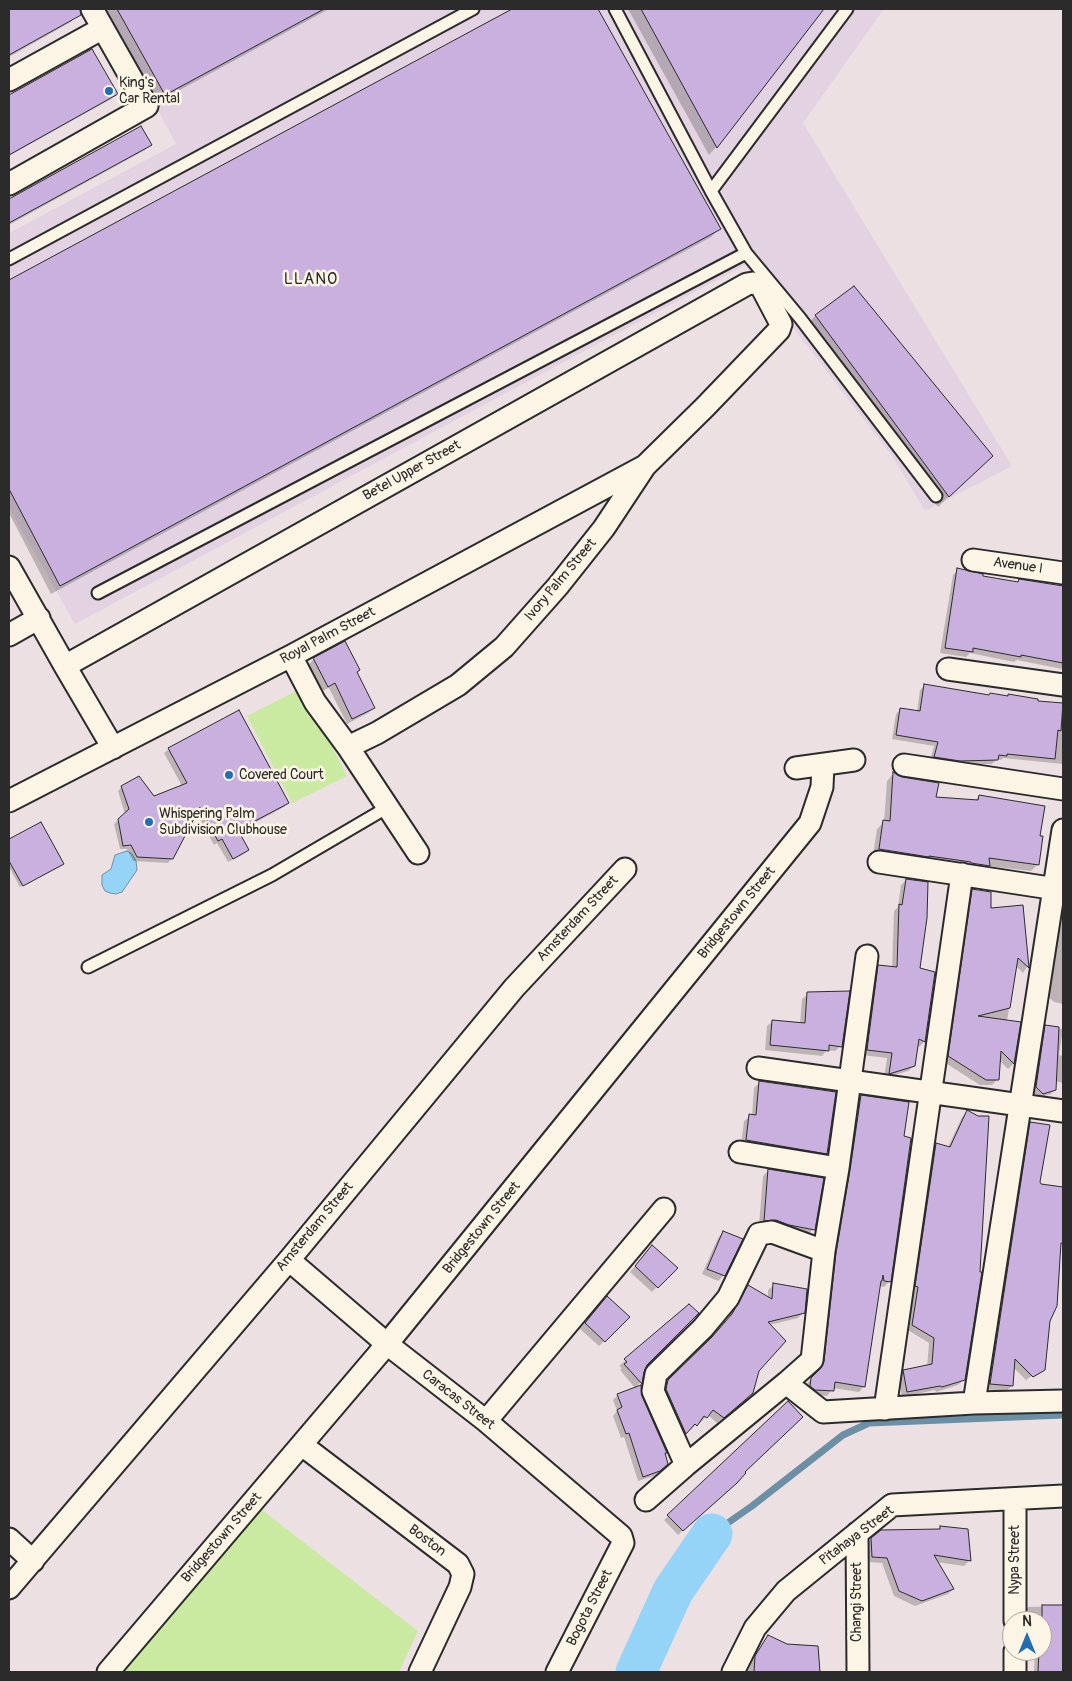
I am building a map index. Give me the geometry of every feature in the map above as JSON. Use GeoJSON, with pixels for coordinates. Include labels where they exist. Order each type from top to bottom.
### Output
{"type":"FeatureCollection","features":[{"type":"Feature","properties":{"kind":"street"},"geometry":{"type":"LineString","coordinates":[[9,184],[147,106],[92,9]]}},
{"type":"Feature","properties":{"kind":"street"},"geometry":{"type":"LineString","coordinates":[[9,80],[103,28]]}},
{"type":"Feature","properties":{"kind":"street","name":"Betel Upper Street"},"geometry":{"type":"LineString","coordinates":[[65,666],[746,284],[753,283],[761,286]]}},
{"type":"Feature","properties":{"kind":"street","name":"Ivory Palm Street"},"geometry":{"type":"LineString","coordinates":[[348,747],[377,733],[458,685],[504,647],[558,586],[604,528],[645,466],[779,330],[781,324],[761,286]]}},
{"type":"Feature","properties":{"kind":"street","name":"Royal Palm Street"},"geometry":{"type":"LineString","coordinates":[[9,801],[291,656],[645,466]]}},
{"type":"Feature","properties":{"kind":"street","name":"Avenue I"},"geometry":{"type":"LineString","coordinates":[[973,560],[1063,573]]}},
{"type":"Feature","properties":{"kind":"street"},"geometry":{"type":"LineString","coordinates":[[9,567],[113,748]]}},
{"type":"Feature","properties":{"kind":"street"},"geometry":{"type":"LineString","coordinates":[[9,635],[38,618]]}},
{"type":"Feature","properties":{"kind":"street"},"geometry":{"type":"LineString","coordinates":[[291,656],[315,702],[348,747],[418,853]]}},
{"type":"Feature","properties":{"kind":"street"},"geometry":{"type":"LineString","coordinates":[[948,669],[1063,685]]}},
{"type":"Feature","properties":{"kind":"street"},"geometry":{"type":"LineString","coordinates":[[796,768],[854,760]]}},
{"type":"Feature","properties":{"kind":"street","name":"Bridgestown Street"},"geometry":{"type":"LineString","coordinates":[[108,1672],[387,1344],[810,823],[822,787],[823,765]]}},
{"type":"Feature","properties":{"kind":"street"},"geometry":{"type":"LineString","coordinates":[[904,765],[1063,789]]}},
{"type":"Feature","properties":{"kind":"street"},"geometry":{"type":"LineString","coordinates":[[974,1403],[1021,1105],[1059,889],[1063,830]]}},
{"type":"Feature","properties":{"kind":"street"},"geometry":{"type":"LineString","coordinates":[[879,862],[1059,889]]}},
{"type":"Feature","properties":{"kind":"street","name":"Amsterdam Street"},"geometry":{"type":"LineString","coordinates":[[9,1588],[289,1260],[514,988],[625,869]]}},
{"type":"Feature","properties":{"kind":"street"},"geometry":{"type":"LineString","coordinates":[[885,1408],[962,874]]}},
{"type":"Feature","properties":{"kind":"street"},"geometry":{"type":"LineString","coordinates":[[646,1500],[786,1384],[812,1360],[824,1251],[838,1168],[866,956]]}},
{"type":"Feature","properties":{"kind":"street"},"geometry":{"type":"LineString","coordinates":[[758,1068],[1063,1110]]}},
{"type":"Feature","properties":{"kind":"street"},"geometry":{"type":"LineString","coordinates":[[740,1152],[838,1168]]}},
{"type":"Feature","properties":{"kind":"street"},"geometry":{"type":"LineString","coordinates":[[486,1421],[664,1209]]}},
{"type":"Feature","properties":{"kind":"street"},"geometry":{"type":"LineString","coordinates":[[686,1465],[653,1392],[656,1374],[703,1328],[728,1298],[759,1234],[772,1232],[824,1251]]}},
{"type":"Feature","properties":{"kind":"street","name":"Caracas Street"},"geometry":{"type":"LineString","coordinates":[[289,1260],[387,1344],[486,1421],[618,1532],[623,1543]]}},
{"type":"Feature","properties":{"kind":"street"},"geometry":{"type":"LineString","coordinates":[[786,1384],[823,1412],[974,1403],[1063,1401]]}},
{"type":"Feature","properties":{"kind":"street","name":"Boston"},"geometry":{"type":"LineString","coordinates":[[302,1445],[458,1564],[462,1574],[460,1587],[420,1672]]}},
{"type":"Feature","properties":{"kind":"street","name":"Pitahaya Street"},"geometry":{"type":"LineString","coordinates":[[733,1672],[755,1628],[786,1591],[892,1505],[1063,1496]]}},
{"type":"Feature","properties":{"kind":"street","name":"Nypa Street"},"geometry":{"type":"LineString","coordinates":[[1015,1499],[1015,1611]]}},
{"type":"Feature","properties":{"kind":"street","name":"Changi Street"},"geometry":{"type":"LineString","coordinates":[[857,1533],[858,1672]]}},
{"type":"Feature","properties":{"kind":"street"},"geometry":{"type":"LineString","coordinates":[[9,1539],[33,1561]]}},
{"type":"Feature","properties":{"kind":"street","name":"Bogota Street"},"geometry":{"type":"LineString","coordinates":[[557,1672],[623,1543]]}},
{"type":"Feature","properties":{"kind":"lane"},"geometry":{"type":"LineString","coordinates":[[9,259],[472,9]]}},
{"type":"Feature","properties":{"kind":"lane"},"geometry":{"type":"LineString","coordinates":[[615,9],[711,191],[746,253],[800,318],[936,496]]}},
{"type":"Feature","properties":{"kind":"lane"},"geometry":{"type":"LineString","coordinates":[[711,191],[847,9]]}},
{"type":"Feature","properties":{"kind":"lane"},"geometry":{"type":"LineString","coordinates":[[98,593],[746,253]]}},
{"type":"Feature","properties":{"kind":"lane"},"geometry":{"type":"LineString","coordinates":[[88,967],[272,875],[388,807]]}},
{"type":"Feature","properties":{"kind":"shaded area"},"geometry":{"type":"Polygon","coordinates":[[[104,9],[884,9],[803,123],[1012,466],[925,511],[892,456],[745,265],[75,624],[9,508],[9,233],[176,144],[104,9]]]}},
{"type":"Feature","properties":{"kind":"green space"},"geometry":{"type":"Polygon","coordinates":[[[302,688],[347,776],[292,803],[247,716],[302,688]]]}},
{"type":"Feature","properties":{"kind":"green space"},"geometry":{"type":"Polygon","coordinates":[[[262,1510],[418,1631],[399,1672],[128,1672],[125,1670],[262,1510]]]}},
{"type":"Feature","properties":{"kind":"water"},"geometry":{"type":"Polygon","coordinates":[[[127,851],[132,854],[136,861],[137,870],[122,892],[116,894],[105,891],[102,885],[102,875],[111,869],[115,855],[127,851]]]}},
{"type":"Feature","properties":{"kind":"building"},"geometry":{"type":"Polygon","coordinates":[[[9,9],[80,9],[81,15],[9,55],[9,9]]]}},
{"type":"Feature","properties":{"kind":"building"},"geometry":{"type":"Polygon","coordinates":[[[117,9],[324,9],[165,95],[117,9]]]}},
{"type":"Feature","properties":{"kind":"building"},"geometry":{"type":"Polygon","coordinates":[[[512,9],[598,9],[721,229],[60,586],[9,489],[9,280],[512,9]]]}},
{"type":"Feature","properties":{"kind":"building"},"geometry":{"type":"Polygon","coordinates":[[[641,9],[824,9],[717,148],[641,9]]]}},
{"type":"Feature","properties":{"kind":"building"},"geometry":{"type":"Polygon","coordinates":[[[92,49],[118,94],[9,155],[9,95],[92,49]]]}},
{"type":"Feature","properties":{"kind":"building"},"geometry":{"type":"Polygon","coordinates":[[[141,126],[152,145],[9,223],[9,199],[141,126]]]}},
{"type":"Feature","properties":{"kind":"building"},"geometry":{"type":"Polygon","coordinates":[[[854,286],[993,456],[949,497],[815,315],[854,286]]]}},
{"type":"Feature","properties":{"kind":"building"},"geometry":{"type":"Polygon","coordinates":[[[957,568],[983,574],[983,576],[1018,582],[1019,579],[1063,586],[1063,663],[973,648],[973,652],[945,648],[957,568]]]}},
{"type":"Feature","properties":{"kind":"building"},"geometry":{"type":"Polygon","coordinates":[[[345,641],[360,670],[357,672],[375,708],[352,719],[335,683],[328,687],[313,658],[345,641]]]}},
{"type":"Feature","properties":{"kind":"building"},"geometry":{"type":"Polygon","coordinates":[[[924,684],[989,695],[990,693],[1008,696],[1008,694],[1038,699],[1038,701],[1063,703],[1061,731],[1058,730],[1055,759],[1007,754],[1007,756],[999,755],[998,760],[960,761],[934,757],[938,742],[896,735],[900,708],[920,711],[924,684]]]}},
{"type":"Feature","properties":{"kind":"building","name":"Covered Court"},"geometry":{"type":"Polygon","coordinates":[[[239,710],[289,803],[238,830],[249,850],[233,859],[222,839],[218,841],[200,807],[173,859],[137,857],[131,845],[123,846],[118,819],[129,809],[121,786],[139,776],[154,796],[187,783],[168,748],[239,710]]]}},
{"type":"Feature","properties":{"kind":"building"},"geometry":{"type":"Polygon","coordinates":[[[893,772],[902,777],[939,783],[936,797],[978,800],[979,795],[1045,806],[1040,836],[1043,836],[1039,865],[989,858],[990,866],[879,849],[883,820],[890,821],[893,772]]]}},
{"type":"Feature","properties":{"kind":"building"},"geometry":{"type":"Polygon","coordinates":[[[41,822],[64,864],[23,886],[9,861],[9,839],[41,822]]]}},
{"type":"Feature","properties":{"kind":"building"},"geometry":{"type":"Polygon","coordinates":[[[906,879],[928,882],[927,918],[920,968],[935,972],[925,1042],[919,1039],[915,1066],[889,1074],[892,1053],[867,1050],[878,965],[897,967],[899,904],[902,905],[906,879]]]}},
{"type":"Feature","properties":{"kind":"building"},"geometry":{"type":"Polygon","coordinates":[[[972,889],[991,892],[991,908],[1023,905],[1029,968],[1018,958],[1010,1008],[978,1016],[1021,1022],[1014,1064],[1001,1051],[999,1080],[986,1080],[948,1056],[972,889]]]}},
{"type":"Feature","properties":{"kind":"building"},"geometry":{"type":"Polygon","coordinates":[[[850,991],[842,1047],[829,1045],[829,1051],[770,1045],[772,1020],[805,1023],[807,992],[850,991]]]}},
{"type":"Feature","properties":{"kind":"building"},"geometry":{"type":"Polygon","coordinates":[[[1045,1025],[1059,1027],[1056,1090],[1043,1094],[1036,1087],[1045,1025]]]}},
{"type":"Feature","properties":{"kind":"building"},"geometry":{"type":"Polygon","coordinates":[[[759,1081],[836,1092],[827,1154],[746,1140],[749,1114],[756,1115],[759,1081]]]}},
{"type":"Feature","properties":{"kind":"building"},"geometry":{"type":"Polygon","coordinates":[[[861,1095],[909,1102],[904,1136],[911,1138],[891,1282],[884,1281],[883,1275],[865,1387],[835,1382],[834,1391],[815,1390],[810,1386],[811,1378],[820,1369],[824,1361],[836,1253],[861,1095]]]}},
{"type":"Feature","properties":{"kind":"building"},"geometry":{"type":"Polygon","coordinates":[[[967,1110],[978,1116],[989,1116],[980,1272],[982,1272],[965,1380],[942,1387],[907,1392],[903,1370],[932,1364],[934,1338],[912,1325],[918,1287],[915,1286],[936,1143],[950,1147],[967,1110]]]}},
{"type":"Feature","properties":{"kind":"building"},"geometry":{"type":"Polygon","coordinates":[[[1030,1122],[1050,1125],[1041,1184],[1063,1187],[1063,1243],[1061,1243],[1057,1306],[1050,1321],[1045,1370],[1033,1377],[1015,1359],[1013,1386],[990,1384],[1030,1122]]]}},
{"type":"Feature","properties":{"kind":"building"},"geometry":{"type":"Polygon","coordinates":[[[768,1169],[824,1178],[815,1230],[789,1225],[776,1220],[764,1221],[768,1169]]]}},
{"type":"Feature","properties":{"kind":"building"},"geometry":{"type":"Polygon","coordinates":[[[723,1231],[743,1239],[725,1276],[707,1269],[723,1231]]]}},
{"type":"Feature","properties":{"kind":"building"},"geometry":{"type":"Polygon","coordinates":[[[652,1245],[678,1268],[658,1288],[635,1266],[652,1245]]]}},
{"type":"Feature","properties":{"kind":"building"},"geometry":{"type":"Polygon","coordinates":[[[773,1283],[807,1289],[805,1313],[768,1322],[786,1341],[759,1371],[753,1393],[724,1418],[713,1410],[707,1418],[704,1416],[697,1426],[695,1424],[686,1434],[666,1389],[668,1380],[712,1337],[732,1314],[748,1285],[772,1299],[773,1283]]]}},
{"type":"Feature","properties":{"kind":"building"},"geometry":{"type":"Polygon","coordinates":[[[607,1296],[630,1317],[605,1342],[585,1323],[607,1296]]]}},
{"type":"Feature","properties":{"kind":"building"},"geometry":{"type":"Polygon","coordinates":[[[689,1304],[699,1313],[647,1365],[642,1384],[624,1364],[627,1362],[624,1359],[689,1304]]]}},
{"type":"Feature","properties":{"kind":"building"},"geometry":{"type":"Polygon","coordinates":[[[641,1385],[642,1396],[667,1453],[665,1453],[668,1464],[660,1471],[643,1477],[629,1433],[626,1434],[617,1410],[622,1407],[617,1394],[641,1385]]]}},
{"type":"Feature","properties":{"kind":"building"},"geometry":{"type":"Polygon","coordinates":[[[788,1401],[803,1417],[745,1472],[737,1483],[683,1531],[667,1515],[788,1401]]]}},
{"type":"Feature","properties":{"kind":"building"},"geometry":{"type":"Polygon","coordinates":[[[940,1526],[968,1529],[971,1561],[934,1555],[954,1589],[922,1601],[899,1591],[887,1558],[872,1557],[871,1538],[881,1530],[940,1529],[940,1526]]]}},
{"type":"Feature","properties":{"kind":"building"},"geometry":{"type":"Polygon","coordinates":[[[1042,1605],[1063,1605],[1063,1672],[1038,1672],[1039,1661],[1052,1661],[1052,1611],[1042,1611],[1042,1605]]]}},
{"type":"Feature","properties":{"kind":"building"},"geometry":{"type":"Polygon","coordinates":[[[768,1635],[787,1644],[818,1646],[820,1672],[754,1672],[755,1656],[768,1635]]]}},
{"type":"Feature","properties":{"kind":"waterway"},"geometry":{"type":"LineString","coordinates":[[712,1534],[752,1506],[843,1435],[869,1423],[1063,1415]]}},
{"type":"Feature","properties":{"kind":"waterway"},"geometry":{"type":"LineString","coordinates":[[636,1672],[673,1591],[712,1534]]}},
{"type":"Feature","properties":{"kind":"place","name":"King's Car Rental"},"geometry":{"type":"Point","coordinates":[109,91]}},
{"type":"Feature","properties":{"kind":"place","name":"Covered Court"},"geometry":{"type":"Point","coordinates":[229,775]}},
{"type":"Feature","properties":{"kind":"place","name":"Whispering Palm Subdivision Clubhouse"},"geometry":{"type":"Point","coordinates":[149,822]}},
{"type":"Feature","properties":{"kind":"district","name":"LLANO"},"geometry":{"type":"Point","coordinates":[311,280]}}]}
